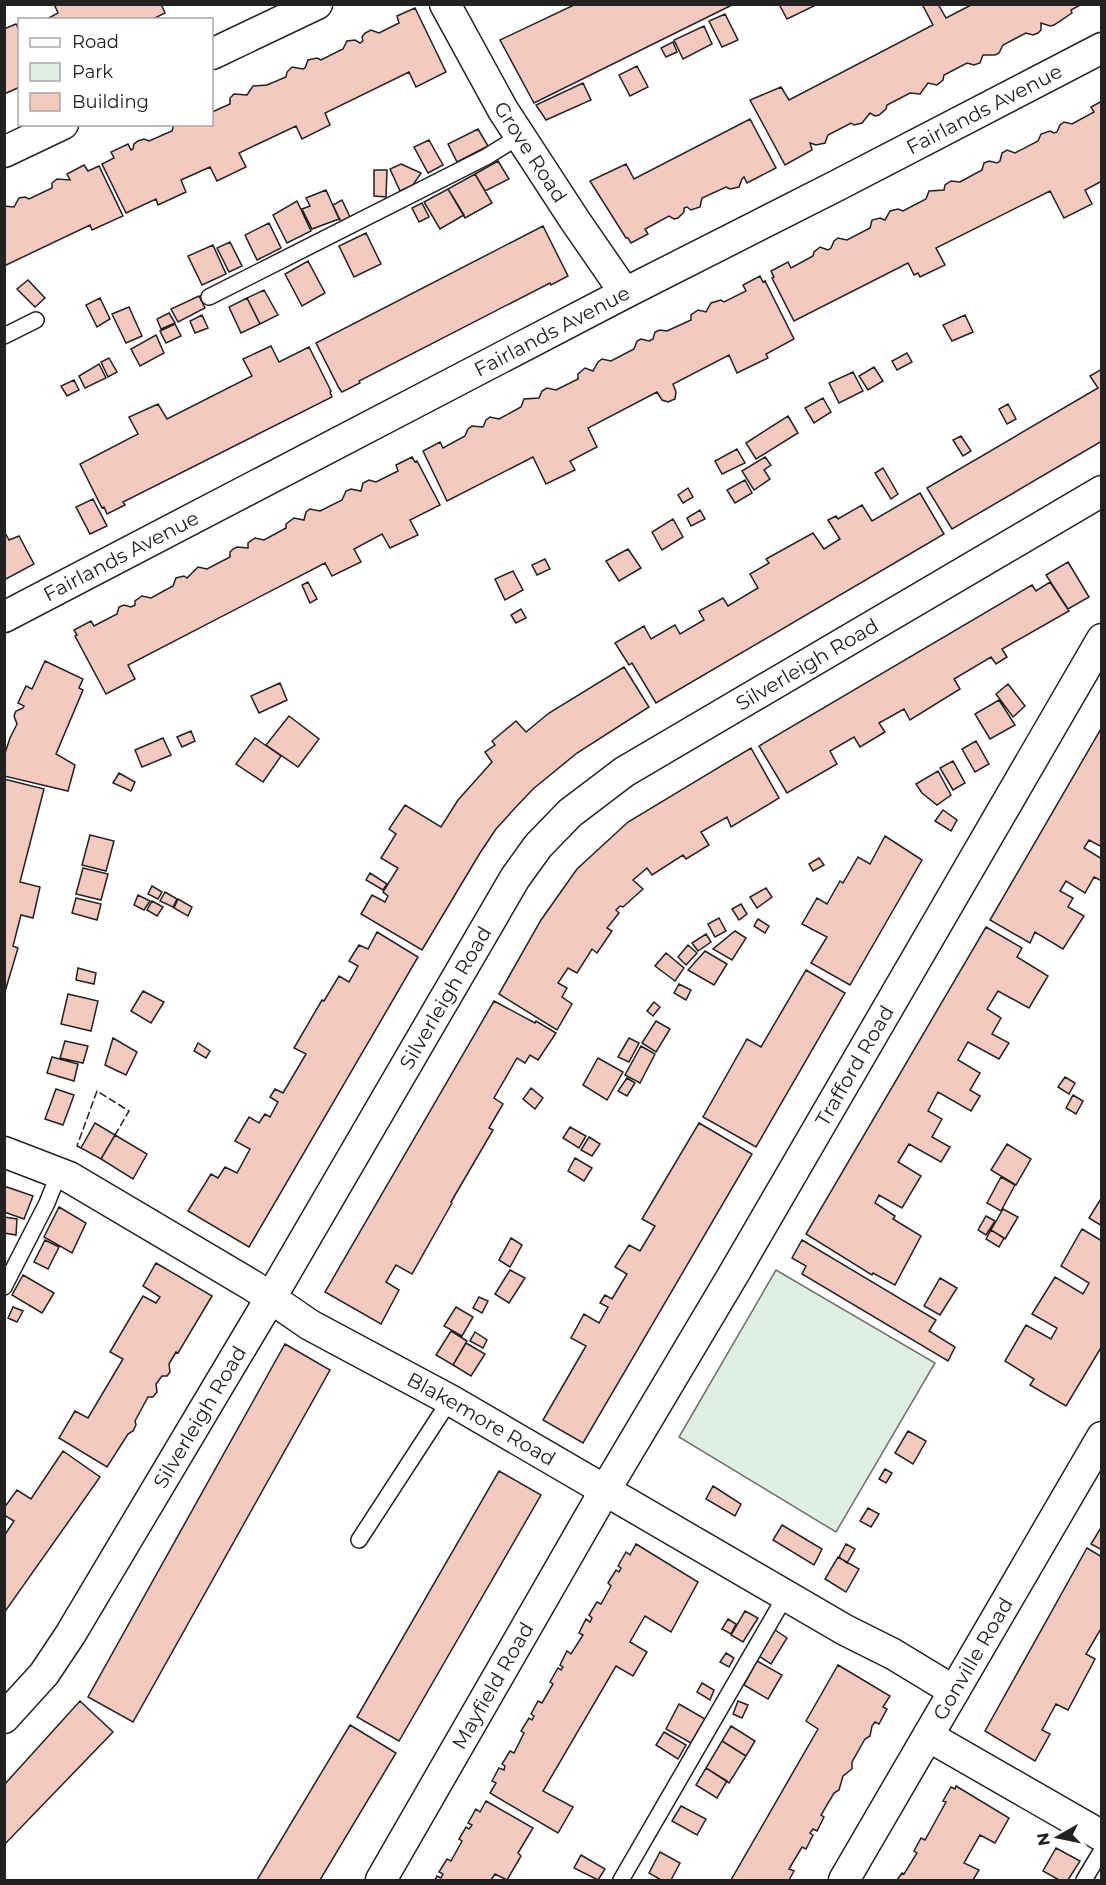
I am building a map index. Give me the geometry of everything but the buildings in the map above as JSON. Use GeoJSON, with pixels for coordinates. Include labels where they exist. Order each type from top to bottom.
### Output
{"type":"FeatureCollection","features":[{"type":"Feature","properties":{"kind":"street"},"geometry":{"type":"LineString","coordinates":[[213,54],[317,4]]}},
{"type":"Feature","properties":{"kind":"street","name":"Grove Road"},"geometry":{"type":"LineString","coordinates":[[445,4],[503,110],[625,293]]}},
{"type":"Feature","properties":{"kind":"street","name":"Fairlands Avenue"},"geometry":{"type":"LineString","coordinates":[[4,617],[1101,48]]}},
{"type":"Feature","properties":{"kind":"street"},"geometry":{"type":"LineString","coordinates":[[4,152],[59,126]]}},
{"type":"Feature","properties":{"kind":"street","name":"Silverleigh Road"},"geometry":{"type":"LineString","coordinates":[[4,1718],[56,1658],[270,1299],[515,878],[538,846],[570,813],[624,772],[1101,491]]}},
{"type":"Feature","properties":{"kind":"street","name":"Trafford Road"},"geometry":{"type":"LineString","coordinates":[[604,1492],[736,1270],[1101,639]]}},
{"type":"Feature","properties":{"kind":"street","name":"Blakemore Road"},"geometry":{"type":"LineString","coordinates":[[4,1152],[59,1173],[148,1223],[253,1286],[310,1324],[450,1400],[604,1492],[845,1630],[893,1654],[954,1691]]}},
{"type":"Feature","properties":{"kind":"street","name":"Gonville Road"},"geometry":{"type":"LineString","coordinates":[[844,1881],[1101,1437]]}},
{"type":"Feature","properties":{"kind":"street","name":"Mayfield Road"},"geometry":{"type":"LineString","coordinates":[[381,1881],[604,1492]]}},
{"type":"Feature","properties":{"kind":"street"},"geometry":{"type":"LineString","coordinates":[[928,1736],[1101,1836]]}},
{"type":"Feature","properties":{"kind":"lane"},"geometry":{"type":"LineString","coordinates":[[209,297],[486,157],[520,136]]}},
{"type":"Feature","properties":{"kind":"lane"},"geometry":{"type":"LineString","coordinates":[[4,336],[36,320]]}},
{"type":"Feature","properties":{"kind":"lane"},"geometry":{"type":"LineString","coordinates":[[4,1287],[47,1203],[59,1173]]}},
{"type":"Feature","properties":{"kind":"lane"},"geometry":{"type":"LineString","coordinates":[[359,1540],[450,1400]]}},
{"type":"Feature","properties":{"kind":"lane"},"geometry":{"type":"LineString","coordinates":[[621,1881],[786,1595]]}},
{"type":"Feature","properties":{"kind":"lane"},"geometry":{"type":"LineString","coordinates":[[1084,1881],[1101,1850]]}},
{"type":"Feature","properties":{"kind":"green space"},"geometry":{"type":"Polygon","coordinates":[[[776,1270],[935,1363],[836,1532],[679,1437],[776,1270]]]}},
{"type":"Feature","properties":{"kind":"fence"},"geometry":{"type":"LineString","coordinates":[[81,1148],[77,1146],[97,1091],[129,1111],[115,1135]]}}]}
